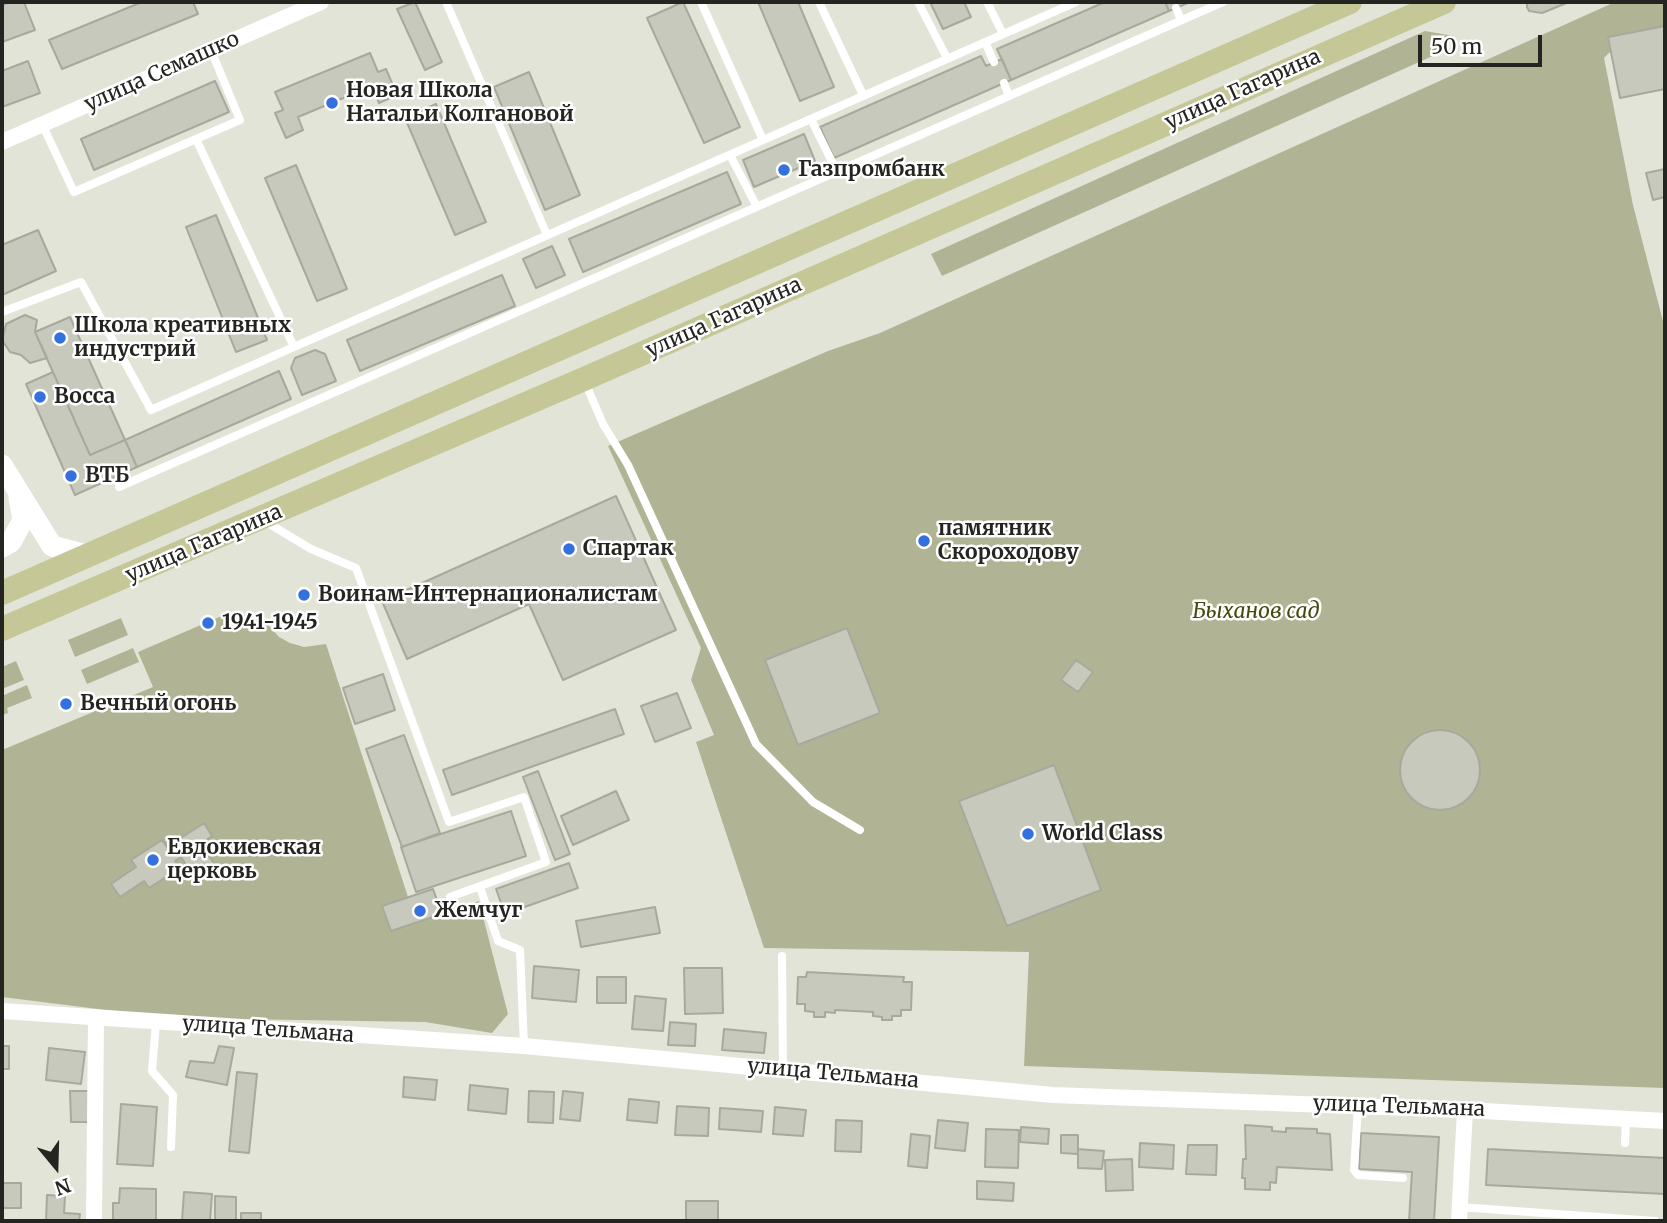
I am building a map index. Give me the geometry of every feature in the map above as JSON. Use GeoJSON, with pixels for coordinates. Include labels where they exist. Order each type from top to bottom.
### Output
{"type":"FeatureCollection","features":[{"type":"Feature","properties":{"kind":"main road","name":"улица Гагарина"},"geometry":{"type":"LineString","coordinates":[[2,593],[1350,2]]}},
{"type":"Feature","properties":{"kind":"main road","name":"улица Гагарина"},"geometry":{"type":"LineString","coordinates":[[9,622],[260,519],[1444,2]]}},
{"type":"Feature","properties":{"kind":"main road"},"geometry":{"type":"LineString","coordinates":[[1006,152],[1021,152],[1033,162],[1033,177],[1021,187]]}},
{"type":"Feature","properties":{"kind":"main road"},"geometry":{"type":"LineString","coordinates":[[2,465],[18,496],[52,546],[90,556]]}},
{"type":"Feature","properties":{"kind":"main road"},"geometry":{"type":"LineString","coordinates":[[2,547],[11,542],[23,520],[18,496]]}},
{"type":"Feature","properties":{"kind":"street","name":"улица Семашко"},"geometry":{"type":"LineString","coordinates":[[2,142],[321,2]]}},
{"type":"Feature","properties":{"kind":"street","name":"улица Тельмана"},"geometry":{"type":"LineString","coordinates":[[2,1011],[524,1046],[1053,1095],[1465,1110],[1665,1121]]}},
{"type":"Feature","properties":{"kind":"street"},"geometry":{"type":"LineString","coordinates":[[94,1221],[96,1019]]}},
{"type":"Feature","properties":{"kind":"street"},"geometry":{"type":"LineString","coordinates":[[1459,1214],[1465,1110]]}},
{"type":"Feature","properties":{"kind":"lane"},"geometry":{"type":"LineString","coordinates":[[446,2],[547,235]]}},
{"type":"Feature","properties":{"kind":"lane"},"geometry":{"type":"LineString","coordinates":[[701,2],[763,140]]}},
{"type":"Feature","properties":{"kind":"lane"},"geometry":{"type":"LineString","coordinates":[[818,2],[863,96]]}},
{"type":"Feature","properties":{"kind":"lane"},"geometry":{"type":"LineString","coordinates":[[918,2],[947,58]]}},
{"type":"Feature","properties":{"kind":"lane"},"geometry":{"type":"LineString","coordinates":[[988,2],[1003,34]]}},
{"type":"Feature","properties":{"kind":"lane"},"geometry":{"type":"LineString","coordinates":[[2,312],[81,282],[151,410],[1076,2]]}},
{"type":"Feature","properties":{"kind":"lane"},"geometry":{"type":"LineString","coordinates":[[119,487],[1223,2]]}},
{"type":"Feature","properties":{"kind":"lane"},"geometry":{"type":"LineString","coordinates":[[1176,8],[1181,20]]}},
{"type":"Feature","properties":{"kind":"lane"},"geometry":{"type":"LineString","coordinates":[[985,42],[995,62]]}},
{"type":"Feature","properties":{"kind":"lane"},"geometry":{"type":"LineString","coordinates":[[42,124],[74,192],[240,120],[211,50]]}},
{"type":"Feature","properties":{"kind":"lane"},"geometry":{"type":"LineString","coordinates":[[1004,83],[1009,96]]}},
{"type":"Feature","properties":{"kind":"lane"},"geometry":{"type":"LineString","coordinates":[[811,119],[837,172]]}},
{"type":"Feature","properties":{"kind":"lane"},"geometry":{"type":"LineString","coordinates":[[196,139],[294,347]]}},
{"type":"Feature","properties":{"kind":"lane"},"geometry":{"type":"LineString","coordinates":[[730,155],[757,207]]}},
{"type":"Feature","properties":{"kind":"lane"},"geometry":{"type":"LineString","coordinates":[[584,379],[603,424],[628,465],[755,744],[813,802],[860,830]]}},
{"type":"Feature","properties":{"kind":"lane"},"geometry":{"type":"LineString","coordinates":[[260,519],[311,549],[356,568],[449,822],[524,797],[546,862],[450,897]]}},
{"type":"Feature","properties":{"kind":"lane"},"geometry":{"type":"LineString","coordinates":[[480,887],[498,941],[520,950],[524,1046]]}},
{"type":"Feature","properties":{"kind":"lane"},"geometry":{"type":"LineString","coordinates":[[782,956],[783,1070]]}},
{"type":"Feature","properties":{"kind":"lane"},"geometry":{"type":"LineString","coordinates":[[156,1023],[152,1071],[173,1095],[171,1147]]}},
{"type":"Feature","properties":{"kind":"lane"},"geometry":{"type":"LineString","coordinates":[[1358,1106],[1354,1170],[1358,1175],[1403,1178]]}},
{"type":"Feature","properties":{"kind":"lane"},"geometry":{"type":"LineString","coordinates":[[1625,1143],[1626,1118]]}},
{"type":"Feature","properties":{"kind":"lane"},"geometry":{"type":"LineString","coordinates":[[1459,1214],[1655,1221]]}},
{"type":"Feature","properties":{"kind":"green space","name":"Быханов сад"},"geometry":{"type":"Polygon","coordinates":[[[1615,2],[1665,2],[1665,28],[1621,41],[1604,58],[1633,205],[1665,329],[1665,1088],[1024,1066],[1029,952],[764,948],[696,742],[714,735],[691,680],[701,648],[608,446],[828,351],[880,333],[1615,2]]]}},
{"type":"Feature","properties":{"kind":"green space"},"geometry":{"type":"Polygon","coordinates":[[[1425,31],[1454,36],[1437,54],[942,276],[931,254],[1425,31]]]}},
{"type":"Feature","properties":{"kind":"green space"},"geometry":{"type":"Polygon","coordinates":[[[224,615],[232,629],[261,617],[279,637],[290,643],[304,647],[326,644],[408,897],[382,906],[391,931],[479,901],[508,1014],[492,1033],[425,1022],[170,1018],[2,997],[2,750],[153,687],[138,652],[224,615]]]}},
{"type":"Feature","properties":{"kind":"green space"},"geometry":{"type":"Polygon","coordinates":[[[121,618],[128,635],[75,657],[68,640],[121,618]]]}},
{"type":"Feature","properties":{"kind":"green space"},"geometry":{"type":"Polygon","coordinates":[[[133,648],[139,662],[87,684],[81,670],[133,648]]]}},
{"type":"Feature","properties":{"kind":"green space"},"geometry":{"type":"Polygon","coordinates":[[[16,661],[24,680],[2,689],[2,667],[16,661]]]}},
{"type":"Feature","properties":{"kind":"green space"},"geometry":{"type":"Polygon","coordinates":[[[27,685],[32,698],[7,708],[8,713],[2,715],[2,696],[27,685]]]}},
{"type":"Feature","properties":{"kind":"building"},"geometry":{"type":"Polygon","coordinates":[[[24,2],[35,30],[2,42],[2,5],[24,2]]]}},
{"type":"Feature","properties":{"kind":"building"},"geometry":{"type":"Polygon","coordinates":[[[142,2],[193,2],[198,14],[62,69],[49,40],[142,2]]]}},
{"type":"Feature","properties":{"kind":"building"},"geometry":{"type":"Polygon","coordinates":[[[415,2],[442,62],[425,70],[397,9],[415,2]]]}},
{"type":"Feature","properties":{"kind":"building"},"geometry":{"type":"Polygon","coordinates":[[[683,2],[740,127],[704,143],[647,18],[683,2]]]}},
{"type":"Feature","properties":{"kind":"building"},"geometry":{"type":"Polygon","coordinates":[[[758,2],[798,2],[834,87],[800,101],[758,2]]]}},
{"type":"Feature","properties":{"kind":"building"},"geometry":{"type":"Polygon","coordinates":[[[930,2],[964,2],[971,17],[943,29],[930,2]]]}},
{"type":"Feature","properties":{"kind":"building"},"geometry":{"type":"Polygon","coordinates":[[[1105,2],[1165,2],[1169,11],[1011,80],[997,49],[1105,2]]]}},
{"type":"Feature","properties":{"kind":"building"},"geometry":{"type":"Polygon","coordinates":[[[1165,2],[1190,2],[1169,11],[1165,2]]]}},
{"type":"Feature","properties":{"kind":"building"},"geometry":{"type":"Polygon","coordinates":[[[1527,2],[1569,2],[1542,13],[1529,11],[1527,7],[1527,2]]]}},
{"type":"Feature","properties":{"kind":"building"},"geometry":{"type":"Polygon","coordinates":[[[1665,26],[1665,89],[1620,98],[1608,37],[1665,26]]]}},
{"type":"Feature","properties":{"kind":"building"},"geometry":{"type":"Polygon","coordinates":[[[370,53],[378,72],[386,69],[397,95],[379,103],[372,86],[298,117],[303,130],[286,138],[275,113],[283,110],[275,92],[370,53]]]}},
{"type":"Feature","properties":{"kind":"building"},"geometry":{"type":"Polygon","coordinates":[[[981,56],[986,66],[1002,59],[1011,80],[834,158],[820,127],[981,56]]]}},
{"type":"Feature","properties":{"kind":"building"},"geometry":{"type":"Polygon","coordinates":[[[28,61],[40,93],[2,107],[2,71],[28,61]]]}},
{"type":"Feature","properties":{"kind":"building"},"geometry":{"type":"Polygon","coordinates":[[[529,72],[580,195],[545,210],[494,87],[529,72]]]}},
{"type":"Feature","properties":{"kind":"building"},"geometry":{"type":"Polygon","coordinates":[[[215,81],[229,112],[94,170],[81,139],[215,81]]]}},
{"type":"Feature","properties":{"kind":"building"},"geometry":{"type":"Polygon","coordinates":[[[436,104],[486,222],[455,235],[405,118],[436,104]]]}},
{"type":"Feature","properties":{"kind":"building"},"geometry":{"type":"Polygon","coordinates":[[[804,134],[815,161],[754,187],[743,160],[804,134]]]}},
{"type":"Feature","properties":{"kind":"building"},"geometry":{"type":"Polygon","coordinates":[[[296,165],[347,289],[317,301],[265,178],[296,165]]]}},
{"type":"Feature","properties":{"kind":"building"},"geometry":{"type":"Polygon","coordinates":[[[1665,169],[1665,197],[1653,200],[1646,173],[1665,169]]]}},
{"type":"Feature","properties":{"kind":"building"},"geometry":{"type":"Polygon","coordinates":[[[727,172],[741,204],[583,272],[569,239],[727,172]]]}},
{"type":"Feature","properties":{"kind":"building"},"geometry":{"type":"Polygon","coordinates":[[[216,215],[267,340],[236,352],[186,227],[216,215]]]}},
{"type":"Feature","properties":{"kind":"building"},"geometry":{"type":"Polygon","coordinates":[[[38,230],[56,271],[2,295],[2,245],[38,230]]]}},
{"type":"Feature","properties":{"kind":"building"},"geometry":{"type":"Polygon","coordinates":[[[552,246],[565,275],[536,288],[523,259],[552,246]]]}},
{"type":"Feature","properties":{"kind":"building"},"geometry":{"type":"Polygon","coordinates":[[[502,275],[515,306],[360,371],[347,340],[502,275]]]}},
{"type":"Feature","properties":{"kind":"building"},"geometry":{"type":"Polygon","coordinates":[[[25,315],[37,320],[35,332],[47,358],[30,363],[21,355],[10,352],[2,340],[6,324],[25,315]]]}},
{"type":"Feature","properties":{"kind":"building"},"geometry":{"type":"Polygon","coordinates":[[[70,317],[125,440],[90,455],[35,332],[70,317]]]}},
{"type":"Feature","properties":{"kind":"building"},"geometry":{"type":"Polygon","coordinates":[[[315,350],[325,354],[336,381],[302,395],[291,368],[295,358],[315,350]]]}},
{"type":"Feature","properties":{"kind":"building"},"geometry":{"type":"Polygon","coordinates":[[[279,371],[291,399],[137,467],[125,440],[279,371]]]}},
{"type":"Feature","properties":{"kind":"building"},"geometry":{"type":"Polygon","coordinates":[[[53,372],[90,455],[125,440],[137,467],[75,495],[26,384],[53,372]]]}},
{"type":"Feature","properties":{"kind":"building","name":"Спартак"},"geometry":{"type":"Polygon","coordinates":[[[616,496],[676,630],[563,680],[529,604],[407,659],[382,601],[616,496]]]}},
{"type":"Feature","properties":{"kind":"building"},"geometry":{"type":"Polygon","coordinates":[[[847,628],[880,713],[798,745],[765,660],[847,628]]]}},
{"type":"Feature","properties":{"kind":"building"},"geometry":{"type":"Polygon","coordinates":[[[1076,660],[1093,672],[1078,692],[1061,680],[1076,660]]]}},
{"type":"Feature","properties":{"kind":"building"},"geometry":{"type":"Polygon","coordinates":[[[383,674],[395,710],[355,724],[343,688],[383,674]]]}},
{"type":"Feature","properties":{"kind":"building"},"geometry":{"type":"Polygon","coordinates":[[[677,693],[691,728],[655,742],[641,706],[677,693]]]}},
{"type":"Feature","properties":{"kind":"building"},"geometry":{"type":"Polygon","coordinates":[[[615,709],[624,734],[452,795],[443,770],[615,709]]]}},
{"type":"Feature","properties":{"kind":"building"},"geometry":{"type":"Polygon","coordinates":[[[1440,730],[1455,733],[1468,742],[1477,755],[1480,770],[1477,785],[1468,798],[1455,807],[1440,810],[1425,807],[1412,798],[1403,785],[1400,770],[1403,755],[1412,742],[1425,733],[1440,730]]]}},
{"type":"Feature","properties":{"kind":"building"},"geometry":{"type":"Polygon","coordinates":[[[404,735],[440,833],[402,847],[366,749],[404,735]]]}},
{"type":"Feature","properties":{"kind":"building"},"geometry":{"type":"Polygon","coordinates":[[[1054,765],[1101,890],[1007,926],[959,801],[1054,765]]]}},
{"type":"Feature","properties":{"kind":"building"},"geometry":{"type":"Polygon","coordinates":[[[538,771],[570,854],[555,860],[523,777],[538,771]]]}},
{"type":"Feature","properties":{"kind":"building"},"geometry":{"type":"Polygon","coordinates":[[[616,791],[629,820],[573,845],[561,816],[616,791]]]}},
{"type":"Feature","properties":{"kind":"building"},"geometry":{"type":"Polygon","coordinates":[[[511,811],[526,856],[416,892],[401,847],[511,811]]]}},
{"type":"Feature","properties":{"kind":"building","name":"Евдокиевская церковь"},"geometry":{"type":"Polygon","coordinates":[[[204,823],[212,836],[201,844],[217,868],[197,882],[181,857],[175,861],[180,868],[149,888],[144,881],[120,897],[111,884],[136,867],[131,860],[162,840],[167,847],[204,823]]]}},
{"type":"Feature","properties":{"kind":"building"},"geometry":{"type":"Polygon","coordinates":[[[569,863],[578,888],[505,914],[496,889],[569,863]]]}},
{"type":"Feature","properties":{"kind":"building"},"geometry":{"type":"Polygon","coordinates":[[[433,889],[442,914],[391,931],[382,906],[433,889]]]}},
{"type":"Feature","properties":{"kind":"building"},"geometry":{"type":"Polygon","coordinates":[[[655,907],[660,933],[581,947],[576,921],[655,907]]]}},
{"type":"Feature","properties":{"kind":"building"},"geometry":{"type":"Polygon","coordinates":[[[534,966],[579,970],[576,1002],[532,998],[534,966]]]}},
{"type":"Feature","properties":{"kind":"building"},"geometry":{"type":"Polygon","coordinates":[[[684,968],[722,968],[723,1013],[685,1014],[684,968]]]}},
{"type":"Feature","properties":{"kind":"building"},"geometry":{"type":"Polygon","coordinates":[[[807,972],[904,977],[903,982],[912,982],[911,1010],[901,1010],[901,1016],[892,1016],[892,1020],[882,1020],[882,1017],[873,1016],[873,1012],[835,1010],[835,1013],[825,1012],[825,1017],[814,1017],[814,1012],[805,1011],[805,1004],[797,1004],[798,977],[806,977],[807,972]]]}},
{"type":"Feature","properties":{"kind":"building"},"geometry":{"type":"Polygon","coordinates":[[[597,977],[626,977],[626,1003],[597,1003],[597,977]]]}},
{"type":"Feature","properties":{"kind":"building"},"geometry":{"type":"Polygon","coordinates":[[[635,996],[666,999],[663,1031],[632,1029],[635,996]]]}},
{"type":"Feature","properties":{"kind":"building"},"geometry":{"type":"Polygon","coordinates":[[[670,1022],[696,1024],[695,1046],[668,1045],[670,1022]]]}},
{"type":"Feature","properties":{"kind":"building"},"geometry":{"type":"Polygon","coordinates":[[[724,1029],[766,1033],[764,1053],[722,1050],[724,1029]]]}},
{"type":"Feature","properties":{"kind":"building"},"geometry":{"type":"Polygon","coordinates":[[[2,1046],[9,1046],[9,1069],[2,1069],[2,1046]]]}},
{"type":"Feature","properties":{"kind":"building"},"geometry":{"type":"Polygon","coordinates":[[[219,1046],[234,1048],[227,1085],[186,1077],[190,1061],[214,1063],[219,1046]]]}},
{"type":"Feature","properties":{"kind":"building"},"geometry":{"type":"Polygon","coordinates":[[[49,1048],[85,1052],[81,1084],[46,1080],[49,1048]]]}},
{"type":"Feature","properties":{"kind":"building"},"geometry":{"type":"Polygon","coordinates":[[[237,1072],[257,1074],[249,1153],[229,1151],[237,1072]]]}},
{"type":"Feature","properties":{"kind":"building"},"geometry":{"type":"Polygon","coordinates":[[[404,1077],[437,1080],[435,1100],[403,1097],[404,1077]]]}},
{"type":"Feature","properties":{"kind":"building"},"geometry":{"type":"Polygon","coordinates":[[[470,1085],[508,1089],[506,1114],[468,1110],[470,1085]]]}},
{"type":"Feature","properties":{"kind":"building"},"geometry":{"type":"Polygon","coordinates":[[[70,1091],[89,1091],[90,1122],[71,1122],[70,1091]]]}},
{"type":"Feature","properties":{"kind":"building"},"geometry":{"type":"Polygon","coordinates":[[[529,1091],[554,1092],[553,1123],[528,1122],[529,1091]]]}},
{"type":"Feature","properties":{"kind":"building"},"geometry":{"type":"Polygon","coordinates":[[[563,1091],[583,1093],[580,1121],[560,1119],[563,1091]]]}},
{"type":"Feature","properties":{"kind":"building"},"geometry":{"type":"Polygon","coordinates":[[[629,1099],[659,1102],[657,1123],[627,1120],[629,1099]]]}},
{"type":"Feature","properties":{"kind":"building"},"geometry":{"type":"Polygon","coordinates":[[[121,1104],[157,1107],[153,1166],[117,1164],[121,1104]]]}},
{"type":"Feature","properties":{"kind":"building"},"geometry":{"type":"Polygon","coordinates":[[[677,1106],[709,1108],[708,1136],[675,1135],[677,1106]]]}},
{"type":"Feature","properties":{"kind":"building"},"geometry":{"type":"Polygon","coordinates":[[[775,1107],[806,1110],[803,1136],[773,1134],[775,1107]]]}},
{"type":"Feature","properties":{"kind":"building"},"geometry":{"type":"Polygon","coordinates":[[[720,1108],[763,1111],[761,1132],[719,1129],[720,1108]]]}},
{"type":"Feature","properties":{"kind":"building"},"geometry":{"type":"Polygon","coordinates":[[[836,1120],[862,1121],[861,1152],[835,1151],[836,1120]]]}},
{"type":"Feature","properties":{"kind":"building"},"geometry":{"type":"Polygon","coordinates":[[[938,1120],[968,1123],[965,1151],[935,1148],[938,1120]]]}},
{"type":"Feature","properties":{"kind":"building"},"geometry":{"type":"Polygon","coordinates":[[[1245,1125],[1272,1127],[1272,1131],[1286,1132],[1286,1128],[1317,1129],[1317,1133],[1330,1134],[1332,1170],[1277,1167],[1276,1183],[1270,1182],[1270,1190],[1245,1189],[1245,1178],[1242,1178],[1243,1159],[1246,1159],[1245,1125]]]}},
{"type":"Feature","properties":{"kind":"building"},"geometry":{"type":"Polygon","coordinates":[[[1021,1127],[1049,1129],[1048,1144],[1020,1142],[1021,1127]]]}},
{"type":"Feature","properties":{"kind":"building"},"geometry":{"type":"Polygon","coordinates":[[[986,1129],[1019,1130],[1018,1168],[985,1167],[986,1129]]]}},
{"type":"Feature","properties":{"kind":"building"},"geometry":{"type":"Polygon","coordinates":[[[1361,1133],[1439,1137],[1434,1221],[1409,1221],[1412,1172],[1359,1169],[1361,1133]]]}},
{"type":"Feature","properties":{"kind":"building"},"geometry":{"type":"Polygon","coordinates":[[[911,1134],[930,1136],[927,1168],[908,1166],[911,1134]]]}},
{"type":"Feature","properties":{"kind":"building"},"geometry":{"type":"Polygon","coordinates":[[[1061,1135],[1078,1135],[1078,1154],[1061,1153],[1061,1135]]]}},
{"type":"Feature","properties":{"kind":"building"},"geometry":{"type":"Polygon","coordinates":[[[1140,1143],[1174,1145],[1173,1169],[1139,1167],[1140,1143]]]}},
{"type":"Feature","properties":{"kind":"building"},"geometry":{"type":"Polygon","coordinates":[[[1188,1145],[1217,1145],[1216,1175],[1186,1174],[1188,1145]]]}},
{"type":"Feature","properties":{"kind":"building"},"geometry":{"type":"Polygon","coordinates":[[[1078,1149],[1104,1151],[1102,1169],[1078,1168],[1078,1149]]]}},
{"type":"Feature","properties":{"kind":"building"},"geometry":{"type":"Polygon","coordinates":[[[1488,1149],[1665,1158],[1665,1194],[1486,1185],[1488,1149]]]}},
{"type":"Feature","properties":{"kind":"building"},"geometry":{"type":"Polygon","coordinates":[[[1132,1159],[1133,1190],[1106,1191],[1105,1160],[1132,1159]]]}},
{"type":"Feature","properties":{"kind":"building"},"geometry":{"type":"Polygon","coordinates":[[[977,1181],[1014,1183],[1013,1201],[977,1199],[977,1181]]]}},
{"type":"Feature","properties":{"kind":"building"},"geometry":{"type":"Polygon","coordinates":[[[2,1183],[21,1183],[21,1208],[2,1208],[2,1183]]]}},
{"type":"Feature","properties":{"kind":"building"},"geometry":{"type":"Polygon","coordinates":[[[120,1188],[156,1189],[156,1221],[113,1221],[113,1203],[119,1203],[120,1188]]]}},
{"type":"Feature","properties":{"kind":"building"},"geometry":{"type":"Polygon","coordinates":[[[184,1192],[212,1194],[210,1221],[182,1221],[184,1192]]]}},
{"type":"Feature","properties":{"kind":"building"},"geometry":{"type":"Polygon","coordinates":[[[47,1195],[65,1196],[64,1213],[80,1214],[79,1221],[46,1221],[47,1195]]]}},
{"type":"Feature","properties":{"kind":"building"},"geometry":{"type":"Polygon","coordinates":[[[215,1196],[236,1197],[236,1221],[215,1221],[215,1196]]]}},
{"type":"Feature","properties":{"kind":"building"},"geometry":{"type":"Polygon","coordinates":[[[686,1201],[718,1201],[718,1221],[686,1221],[686,1201]]]}},
{"type":"Feature","properties":{"kind":"building"},"geometry":{"type":"Polygon","coordinates":[[[241,1213],[261,1213],[261,1221],[241,1221],[241,1213]]]}},
{"type":"Feature","properties":{"kind":"place","name":"Новая Школа Натальи Колгановой"},"geometry":{"type":"Point","coordinates":[332,103]}},
{"type":"Feature","properties":{"kind":"place","name":"Газпромбанк"},"geometry":{"type":"Point","coordinates":[784,170]}},
{"type":"Feature","properties":{"kind":"place","name":"Школа креативных индустрий"},"geometry":{"type":"Point","coordinates":[60,338]}},
{"type":"Feature","properties":{"kind":"place","name":"Bocca"},"geometry":{"type":"Point","coordinates":[40,397]}},
{"type":"Feature","properties":{"kind":"place","name":"ВТБ"},"geometry":{"type":"Point","coordinates":[71,476]}},
{"type":"Feature","properties":{"kind":"place","name":"памятник Скороходову"},"geometry":{"type":"Point","coordinates":[924,541]}},
{"type":"Feature","properties":{"kind":"place","name":"Спартак"},"geometry":{"type":"Point","coordinates":[569,549]}},
{"type":"Feature","properties":{"kind":"place","name":"Воинам-Интернационалистам"},"geometry":{"type":"Point","coordinates":[304,595]}},
{"type":"Feature","properties":{"kind":"place","name":"1941-1945"},"geometry":{"type":"Point","coordinates":[208,623]}},
{"type":"Feature","properties":{"kind":"place","name":"Вечный огонь"},"geometry":{"type":"Point","coordinates":[66,704]}},
{"type":"Feature","properties":{"kind":"place","name":"World Class"},"geometry":{"type":"Point","coordinates":[1028,834]}},
{"type":"Feature","properties":{"kind":"place","name":"Евдокиевская церковь"},"geometry":{"type":"Point","coordinates":[153,860]}},
{"type":"Feature","properties":{"kind":"place","name":"Жемчуг"},"geometry":{"type":"Point","coordinates":[420,911]}}]}
